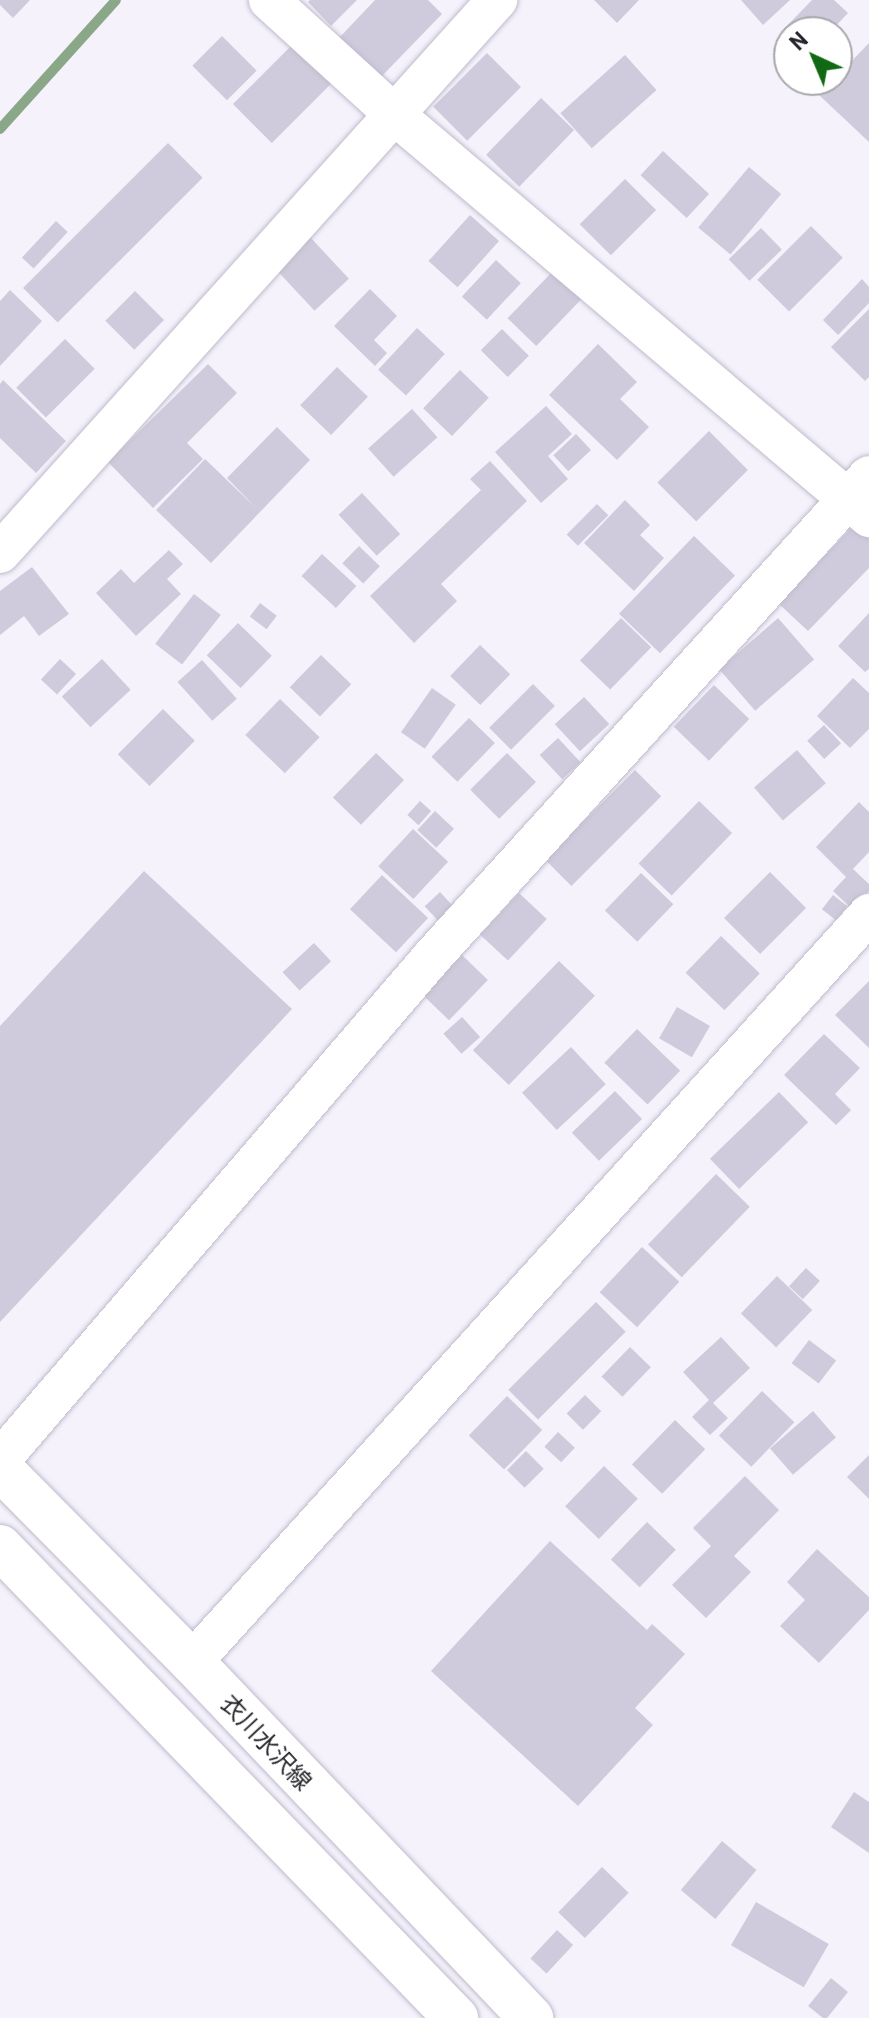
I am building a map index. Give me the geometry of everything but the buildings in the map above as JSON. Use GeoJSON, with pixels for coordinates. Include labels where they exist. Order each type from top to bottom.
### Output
{"type":"FeatureCollection","features":[{"type":"Feature","properties":{"kind":"main road","name":"衣川水沢線"},"geometry":{"type":"LineString","coordinates":[[0,1468],[192,1662],[531,2018]]}},
{"type":"Feature","properties":{"kind":"main road"},"geometry":{"type":"LineString","coordinates":[[0,1547],[456,2018]]}},
{"type":"Feature","properties":{"kind":"street"},"geometry":{"type":"LineString","coordinates":[[0,1460],[433,956],[862,497],[395,115],[269,0]]}},
{"type":"Feature","properties":{"kind":"street"},"geometry":{"type":"LineString","coordinates":[[0,553],[497,0]]}},
{"type":"Feature","properties":{"kind":"street"},"geometry":{"type":"LineString","coordinates":[[192,1662],[869,914]]}},
{"type":"Feature","properties":{"kind":"waterway"},"geometry":{"type":"LineString","coordinates":[[0,129],[116,0]]}}]}
